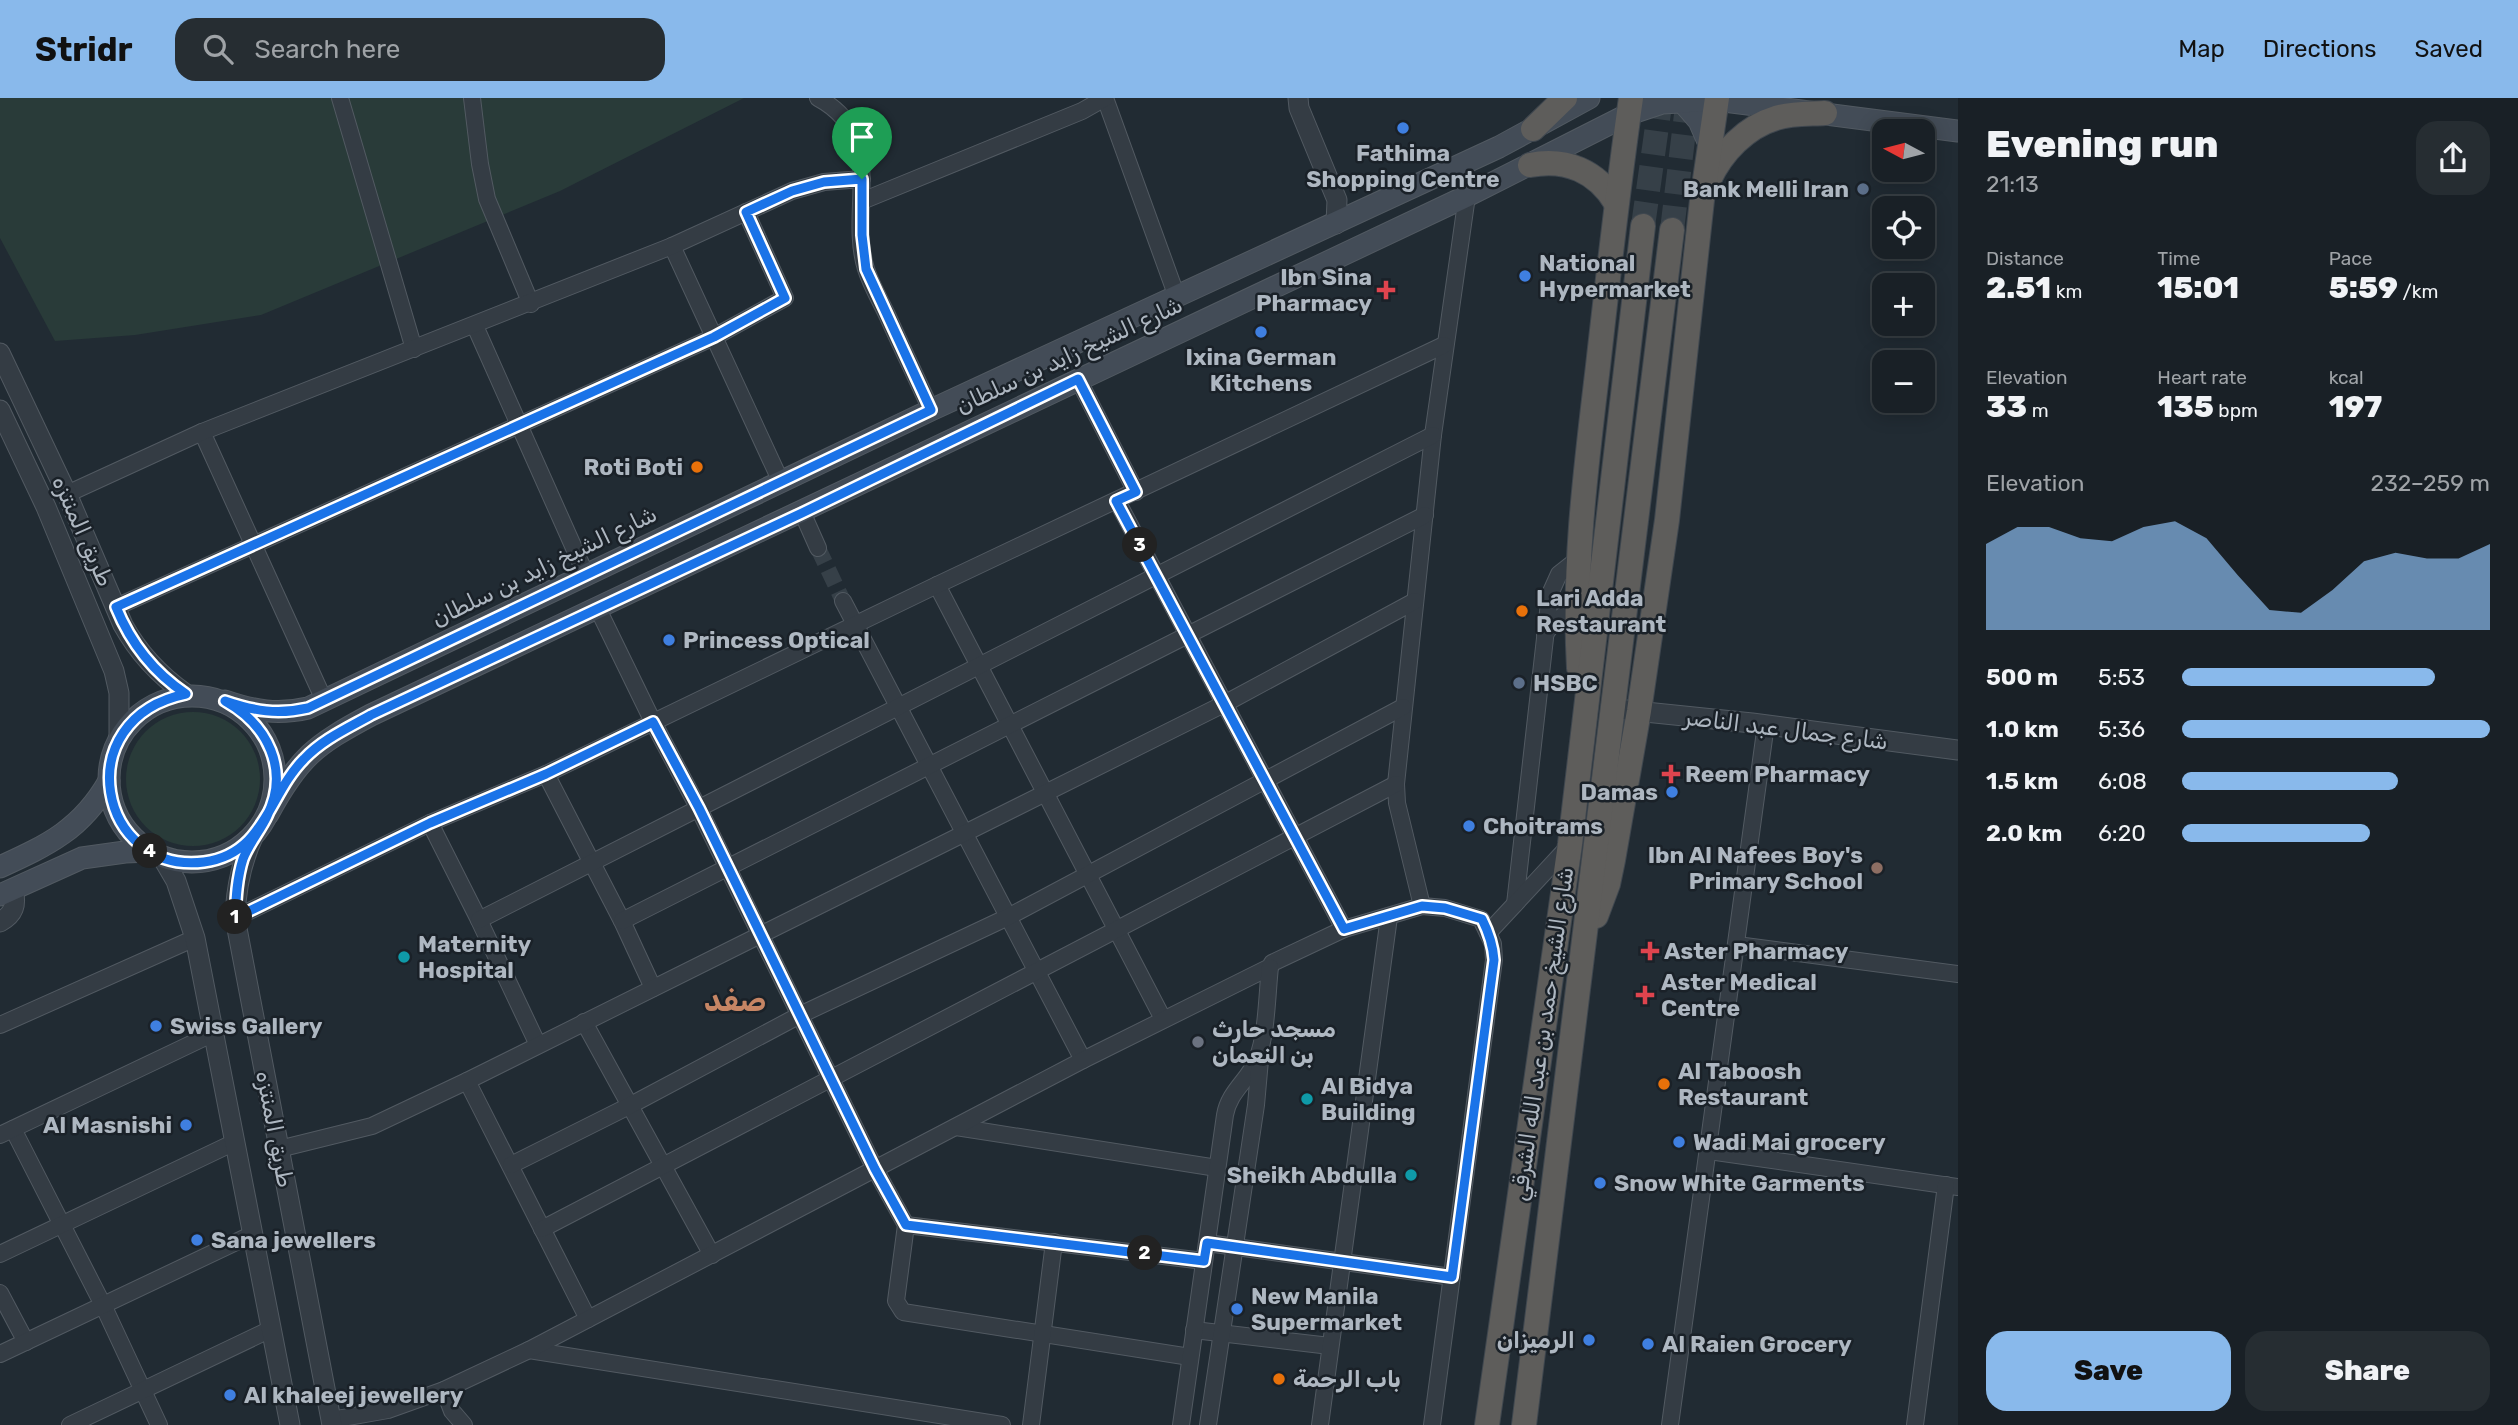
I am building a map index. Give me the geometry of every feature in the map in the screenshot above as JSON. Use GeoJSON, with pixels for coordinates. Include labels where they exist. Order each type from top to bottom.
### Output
{"type":"FeatureCollection","features":[{"type":"Feature","properties":{"kind":"highway"},"geometry":{"type":"LineString","coordinates":[[1533,129],[1565,98]]}},
{"type":"Feature","properties":{"kind":"highway"},"geometry":{"type":"LineString","coordinates":[[1626,710],[1667,520],[1714,99]]}},
{"type":"Feature","properties":{"kind":"highway"},"geometry":{"type":"LineString","coordinates":[[1584,724],[1577,607],[1578,559],[1584,482],[1616,203],[1630,106]]}},
{"type":"Feature","properties":{"kind":"highway"},"geometry":{"type":"LineString","coordinates":[[1702,200],[1706,186],[1720,161],[1748,132],[1776,117],[1825,113]]}},
{"type":"Feature","properties":{"kind":"highway"},"geometry":{"type":"LineString","coordinates":[[1530,165],[1555,162],[1580,169],[1601,183],[1616,203]]}},
{"type":"Feature","properties":{"kind":"highway","name":"شارع الشيخ حمد بن عبد الله الشرقي"},"geometry":{"type":"LineString","coordinates":[[1487,1425],[1570,844],[1643,226]]}},
{"type":"Feature","properties":{"kind":"highway","name":"شارع الشيخ حمد بن عبد الله الشرقي"},"geometry":{"type":"LineString","coordinates":[[1524,1425],[1582,942],[1626,710],[1672,230]]}},
{"type":"Feature","properties":{"kind":"main road","name":"شارع الشيخ زايد بن سلطان"},"geometry":{"type":"LineString","coordinates":[[225,701],[251,710],[288,713],[308,708],[931,410],[1336,224],[1533,129],[1590,98]]}},
{"type":"Feature","properties":{"kind":"main road","name":"شارع الشيخ زايد بن سلطان"},"geometry":{"type":"LineString","coordinates":[[268,814],[286,780],[304,759],[327,739],[371,715],[1467,196],[1530,165],[1630,106],[1714,99],[1951,130]]}},
{"type":"Feature","properties":{"kind":"main road"},"geometry":{"type":"LineString","coordinates":[[1681,100],[1699,121],[1709,144]]}},
{"type":"Feature","properties":{"kind":"main road"},"geometry":{"type":"LineString","coordinates":[[7,892],[82,858],[125,852],[156,854],[190,862],[232,853],[254,835],[268,814],[274,798],[276,781],[271,748],[253,720],[225,701],[186,694],[163,700],[142,712],[119,738],[111,759],[109,781],[114,809],[128,833],[156,854]]}},
{"type":"Feature","properties":{"kind":"main road"},"geometry":{"type":"LineString","coordinates":[[0,867],[66,833],[97,802],[109,781]]}},
{"type":"Feature","properties":{"kind":"street"},"geometry":{"type":"LineString","coordinates":[[340,98],[414,349]]}},
{"type":"Feature","properties":{"kind":"street"},"geometry":{"type":"LineString","coordinates":[[472,98],[480,164],[488,199],[531,304]]}},
{"type":"Feature","properties":{"kind":"street"},"geometry":{"type":"LineString","coordinates":[[818,98],[841,114],[859,148],[866,269],[931,410]]}},
{"type":"Feature","properties":{"kind":"street"},"geometry":{"type":"LineString","coordinates":[[862,201],[1083,111],[1105,98],[1178,297]]}},
{"type":"Feature","properties":{"kind":"street"},"geometry":{"type":"LineString","coordinates":[[1298,98],[1299,108],[1337,200],[1336,224]]}},
{"type":"Feature","properties":{"kind":"street"},"geometry":{"type":"LineString","coordinates":[[67,494],[202,432],[531,304],[672,246],[792,191],[824,182],[862,179]]}},
{"type":"Feature","properties":{"kind":"street"},"geometry":{"type":"LineString","coordinates":[[1422,906],[1397,803],[1395,784],[1444,345],[1467,196]]}},
{"type":"Feature","properties":{"kind":"street"},"geometry":{"type":"LineString","coordinates":[[116,607],[714,337],[785,298],[746,212]]}},
{"type":"Feature","properties":{"kind":"street"},"geometry":{"type":"LineString","coordinates":[[672,246],[781,482]]}},
{"type":"Feature","properties":{"kind":"street"},"geometry":{"type":"LineString","coordinates":[[475,326],[586,575]]}},
{"type":"Feature","properties":{"kind":"street"},"geometry":{"type":"LineString","coordinates":[[235,918],[430,823],[546,774],[1444,345]]}},
{"type":"Feature","properties":{"kind":"street","name":"طريق المنتزه"},"geometry":{"type":"LineString","coordinates":[[0,353],[67,494],[123,625],[144,657],[163,677],[186,694]]}},
{"type":"Feature","properties":{"kind":"street"},"geometry":{"type":"LineString","coordinates":[[1078,379],[1136,492]]}},
{"type":"Feature","properties":{"kind":"street","name":"طريق المنتزه"},"geometry":{"type":"LineString","coordinates":[[0,410],[46,507],[114,671],[119,693],[119,738]]}},
{"type":"Feature","properties":{"kind":"street"},"geometry":{"type":"LineString","coordinates":[[202,432],[324,700]]}},
{"type":"Feature","properties":{"kind":"street"},"geometry":{"type":"LineString","coordinates":[[480,920],[1433,435]]}},
{"type":"Feature","properties":{"kind":"street"},"geometry":{"type":"LineString","coordinates":[[1116,501],[1344,929]]}},
{"type":"Feature","properties":{"kind":"street"},"geometry":{"type":"LineString","coordinates":[[802,513],[818,548]]}},
{"type":"Feature","properties":{"kind":"street"},"geometry":{"type":"LineString","coordinates":[[622,921],[1425,515]]}},
{"type":"Feature","properties":{"kind":"street"},"geometry":{"type":"LineString","coordinates":[[1515,904],[1553,584],[1564,568],[1578,559]]}},
{"type":"Feature","properties":{"kind":"street"},"geometry":{"type":"LineString","coordinates":[[937,585],[1163,1020]]}},
{"type":"Feature","properties":{"kind":"street"},"geometry":{"type":"LineString","coordinates":[[843,601],[1083,1060]]}},
{"type":"Feature","properties":{"kind":"street"},"geometry":{"type":"LineString","coordinates":[[279,1149],[372,1126],[467,1081],[1224,704],[1415,601]]}},
{"type":"Feature","properties":{"kind":"street"},"geometry":{"type":"LineString","coordinates":[[1545,634],[1556,620],[1577,607]]}},
{"type":"Feature","properties":{"kind":"street"},"geometry":{"type":"LineString","coordinates":[[598,609],[699,808],[875,1169],[906,1225],[896,1301],[903,1312],[1190,1357]]}},
{"type":"Feature","properties":{"kind":"street"},"geometry":{"type":"LineString","coordinates":[[511,1165],[629,1106],[800,1014],[1008,917],[1403,707]]}},
{"type":"Feature","properties":{"kind":"street","name":"شارع جمال عبد الناصر"},"geometry":{"type":"LineString","coordinates":[[1626,710],[1766,724],[1958,750]]}},
{"type":"Feature","properties":{"kind":"street"},"geometry":{"type":"LineString","coordinates":[[1670,1425],[1766,724]]}},
{"type":"Feature","properties":{"kind":"street"},"geometry":{"type":"LineString","coordinates":[[546,774],[622,921],[653,988]]}},
{"type":"Feature","properties":{"kind":"street"},"geometry":{"type":"LineString","coordinates":[[542,1228],[1296,838],[1395,784]]}},
{"type":"Feature","properties":{"kind":"street"},"geometry":{"type":"LineString","coordinates":[[430,823],[480,920],[538,1045]]}},
{"type":"Feature","properties":{"kind":"street","name":"طريق المنتزه"},"geometry":{"type":"LineString","coordinates":[[254,835],[239,877],[235,918],[332,1422]]}},
{"type":"Feature","properties":{"kind":"street"},"geometry":{"type":"LineString","coordinates":[[1488,933],[1570,844]]}},
{"type":"Feature","properties":{"kind":"street","name":"طريق المنتزه"},"geometry":{"type":"LineString","coordinates":[[156,854],[176,881],[195,938],[290,1425]]}},
{"type":"Feature","properties":{"kind":"street"},"geometry":{"type":"LineString","coordinates":[[0,922],[9,917],[14,908],[16,899],[7,892]]}},
{"type":"Feature","properties":{"kind":"street"},"geometry":{"type":"LineString","coordinates":[[332,1422],[388,1410],[444,1390],[529,1350],[1083,1060],[1270,967],[1272,963],[1344,929],[1422,906],[1445,908],[1482,919],[1493,944],[1494,960],[1432,1425]]}},
{"type":"Feature","properties":{"kind":"street"},"geometry":{"type":"LineString","coordinates":[[1320,1425],[1389,916]]}},
{"type":"Feature","properties":{"kind":"street"},"geometry":{"type":"LineString","coordinates":[[0,1024],[195,938]]}},
{"type":"Feature","properties":{"kind":"street"},"geometry":{"type":"LineString","coordinates":[[1737,944],[1958,974]]}},
{"type":"Feature","properties":{"kind":"street"},"geometry":{"type":"LineString","coordinates":[[1208,1425],[1257,1097],[1270,967]]}},
{"type":"Feature","properties":{"kind":"street"},"geometry":{"type":"LineString","coordinates":[[584,1022],[712,1255]]}},
{"type":"Feature","properties":{"kind":"street"},"geometry":{"type":"LineString","coordinates":[[159,1425],[103,1305],[7,1132],[214,1033]]}},
{"type":"Feature","properties":{"kind":"street"},"geometry":{"type":"LineString","coordinates":[[1181,1425],[1227,1104],[1231,1095],[1250,1074],[1260,1052]]}},
{"type":"Feature","properties":{"kind":"street"},"geometry":{"type":"LineString","coordinates":[[467,1081],[589,1319]]}},
{"type":"Feature","properties":{"kind":"street"},"geometry":{"type":"LineString","coordinates":[[956,1127],[1217,1168]]}},
{"type":"Feature","properties":{"kind":"street"},"geometry":{"type":"LineString","coordinates":[[0,1254],[235,1142]]}},
{"type":"Feature","properties":{"kind":"street"},"geometry":{"type":"LineString","coordinates":[[1709,1151],[1952,1186],[1915,1425]]}},
{"type":"Feature","properties":{"kind":"street"},"geometry":{"type":"LineString","coordinates":[[906,1225],[1204,1261]]}},
{"type":"Feature","properties":{"kind":"street"},"geometry":{"type":"LineString","coordinates":[[0,1354],[253,1234]]}},
{"type":"Feature","properties":{"kind":"street"},"geometry":{"type":"LineString","coordinates":[[1031,1425],[1054,1242]]}},
{"type":"Feature","properties":{"kind":"street"},"geometry":{"type":"LineString","coordinates":[[1207,1243],[1452,1277]]}},
{"type":"Feature","properties":{"kind":"street"},"geometry":{"type":"LineString","coordinates":[[0,1293],[26,1342]]}},
{"type":"Feature","properties":{"kind":"street"},"geometry":{"type":"LineString","coordinates":[[70,1425],[271,1329]]}},
{"type":"Feature","properties":{"kind":"street"},"geometry":{"type":"LineString","coordinates":[[1194,1330],[1330,1346]]}},
{"type":"Feature","properties":{"kind":"street"},"geometry":{"type":"LineString","coordinates":[[529,1350],[1002,1425]]}},
{"type":"Feature","properties":{"kind":"street"},"geometry":{"type":"LineString","coordinates":[[444,1390],[452,1411],[464,1425]]}},
{"type":"Feature","properties":{"kind":"shaded area"},"geometry":{"type":"Polygon","coordinates":[[[0,98],[744,98],[560,191],[261,315],[135,335],[55,341],[0,238],[0,98]]]}},
{"type":"Feature","properties":{"kind":"shaded area"},"geometry":{"type":"Polygon","coordinates":[[[193,712],[219,717],[240,732],[255,753],[260,779],[255,805],[240,826],[219,841],[193,846],[167,841],[146,826],[131,805],[126,779],[131,753],[146,732],[167,717],[193,712]]]}},
{"type":"Feature","properties":{"kind":"tunnel"},"geometry":{"type":"LineString","coordinates":[[1643,226],[1661,98]]}},
{"type":"Feature","properties":{"kind":"tunnel"},"geometry":{"type":"LineString","coordinates":[[1672,230],[1688,98]]}},
{"type":"Feature","properties":{"kind":"tunnel"},"geometry":{"type":"LineString","coordinates":[[818,548],[843,601]]}},
{"type":"Feature","properties":{"kind":"place","name":"Fathima Shopping Centre"},"geometry":{"type":"Point","coordinates":[1403,128]}},
{"type":"Feature","properties":{"kind":"place","name":"Bank Melli Iran"},"geometry":{"type":"Point","coordinates":[1863,189]}},
{"type":"Feature","properties":{"kind":"place","name":"National Hypermarket"},"geometry":{"type":"Point","coordinates":[1525,276]}},
{"type":"Feature","properties":{"kind":"place","name":"Ibn Sina Pharmacy"},"geometry":{"type":"Point","coordinates":[1386,290]}},
{"type":"Feature","properties":{"kind":"place","name":"Ixina German Kitchens"},"geometry":{"type":"Point","coordinates":[1261,332]}},
{"type":"Feature","properties":{"kind":"place","name":"Roti Boti"},"geometry":{"type":"Point","coordinates":[697,467]}},
{"type":"Feature","properties":{"kind":"place","name":"Lari Adda Restaurant"},"geometry":{"type":"Point","coordinates":[1522,611]}},
{"type":"Feature","properties":{"kind":"place","name":"Princess Optical"},"geometry":{"type":"Point","coordinates":[669,640]}},
{"type":"Feature","properties":{"kind":"place","name":"HSBC"},"geometry":{"type":"Point","coordinates":[1519,683]}},
{"type":"Feature","properties":{"kind":"place","name":"Reem Pharmacy"},"geometry":{"type":"Point","coordinates":[1671,774]}},
{"type":"Feature","properties":{"kind":"place","name":"Damas"},"geometry":{"type":"Point","coordinates":[1672,792]}},
{"type":"Feature","properties":{"kind":"place","name":"Choitrams"},"geometry":{"type":"Point","coordinates":[1469,826]}},
{"type":"Feature","properties":{"kind":"place","name":"Ibn Al Nafees Boy's Primary School"},"geometry":{"type":"Point","coordinates":[1877,868]}},
{"type":"Feature","properties":{"kind":"place","name":"Aster Pharmacy"},"geometry":{"type":"Point","coordinates":[1650,951]}},
{"type":"Feature","properties":{"kind":"place","name":"Maternity Hospital"},"geometry":{"type":"Point","coordinates":[404,957]}},
{"type":"Feature","properties":{"kind":"place","name":"Aster Medical Centre"},"geometry":{"type":"Point","coordinates":[1645,995]}},
{"type":"Feature","properties":{"kind":"place","name":"Swiss Gallery"},"geometry":{"type":"Point","coordinates":[156,1026]}},
{"type":"Feature","properties":{"kind":"place","name":"مسجد حارث بن النعمان"},"geometry":{"type":"Point","coordinates":[1198,1042]}},
{"type":"Feature","properties":{"kind":"place","name":"Al Taboosh Restaurant"},"geometry":{"type":"Point","coordinates":[1664,1084]}},
{"type":"Feature","properties":{"kind":"place","name":"Al Bidya Building"},"geometry":{"type":"Point","coordinates":[1307,1099]}},
{"type":"Feature","properties":{"kind":"place","name":"Al Masnishi"},"geometry":{"type":"Point","coordinates":[186,1125]}},
{"type":"Feature","properties":{"kind":"place","name":"Wadi Mai grocery"},"geometry":{"type":"Point","coordinates":[1679,1142]}},
{"type":"Feature","properties":{"kind":"place","name":"Sheikh Abdulla"},"geometry":{"type":"Point","coordinates":[1411,1175]}},
{"type":"Feature","properties":{"kind":"place","name":"Snow White Garments"},"geometry":{"type":"Point","coordinates":[1600,1183]}},
{"type":"Feature","properties":{"kind":"place","name":"Sana jewellers"},"geometry":{"type":"Point","coordinates":[197,1240]}},
{"type":"Feature","properties":{"kind":"place","name":"New Manila Supermarket"},"geometry":{"type":"Point","coordinates":[1237,1309]}},
{"type":"Feature","properties":{"kind":"place","name":"الرميزان"},"geometry":{"type":"Point","coordinates":[1589,1340]}},
{"type":"Feature","properties":{"kind":"place","name":"Al Raien Grocery"},"geometry":{"type":"Point","coordinates":[1648,1344]}},
{"type":"Feature","properties":{"kind":"place","name":"باب الرحمة"},"geometry":{"type":"Point","coordinates":[1279,1379]}},
{"type":"Feature","properties":{"kind":"place","name":"Al khaleej jewellery"},"geometry":{"type":"Point","coordinates":[230,1395]}},
{"type":"Feature","properties":{"kind":"district","name":"صفد"},"geometry":{"type":"Point","coordinates":[735,1001]}},
{"type":"Feature","properties":{"kind":"route"},"geometry":{"type":"LineString","coordinates":[[862,179],[824,182],[792,191],[746,212],[785,298],[714,337],[116,607],[123,625],[144,657],[170,684],[186,694],[152,705],[133,719],[119,738],[111,759],[109,781],[114,809],[128,833],[138,843],[162,857],[176,861],[204,862],[232,853],[254,835],[262,825],[268,814],[286,780],[304,759],[327,739],[371,715],[802,513],[1078,379],[1136,492],[1116,501],[1344,929],[1422,906],[1445,908],[1482,919],[1493,944],[1494,960],[1452,1277],[1207,1243],[1204,1261],[906,1225],[875,1169],[699,808],[653,722],[546,774],[430,823],[235,918],[239,877],[244,858],[254,835],[268,814],[276,781],[271,748],[263,733],[240,709],[225,701],[251,710],[271,713],[288,713],[308,708],[931,410],[866,269],[862,235],[862,179]]}}]}
